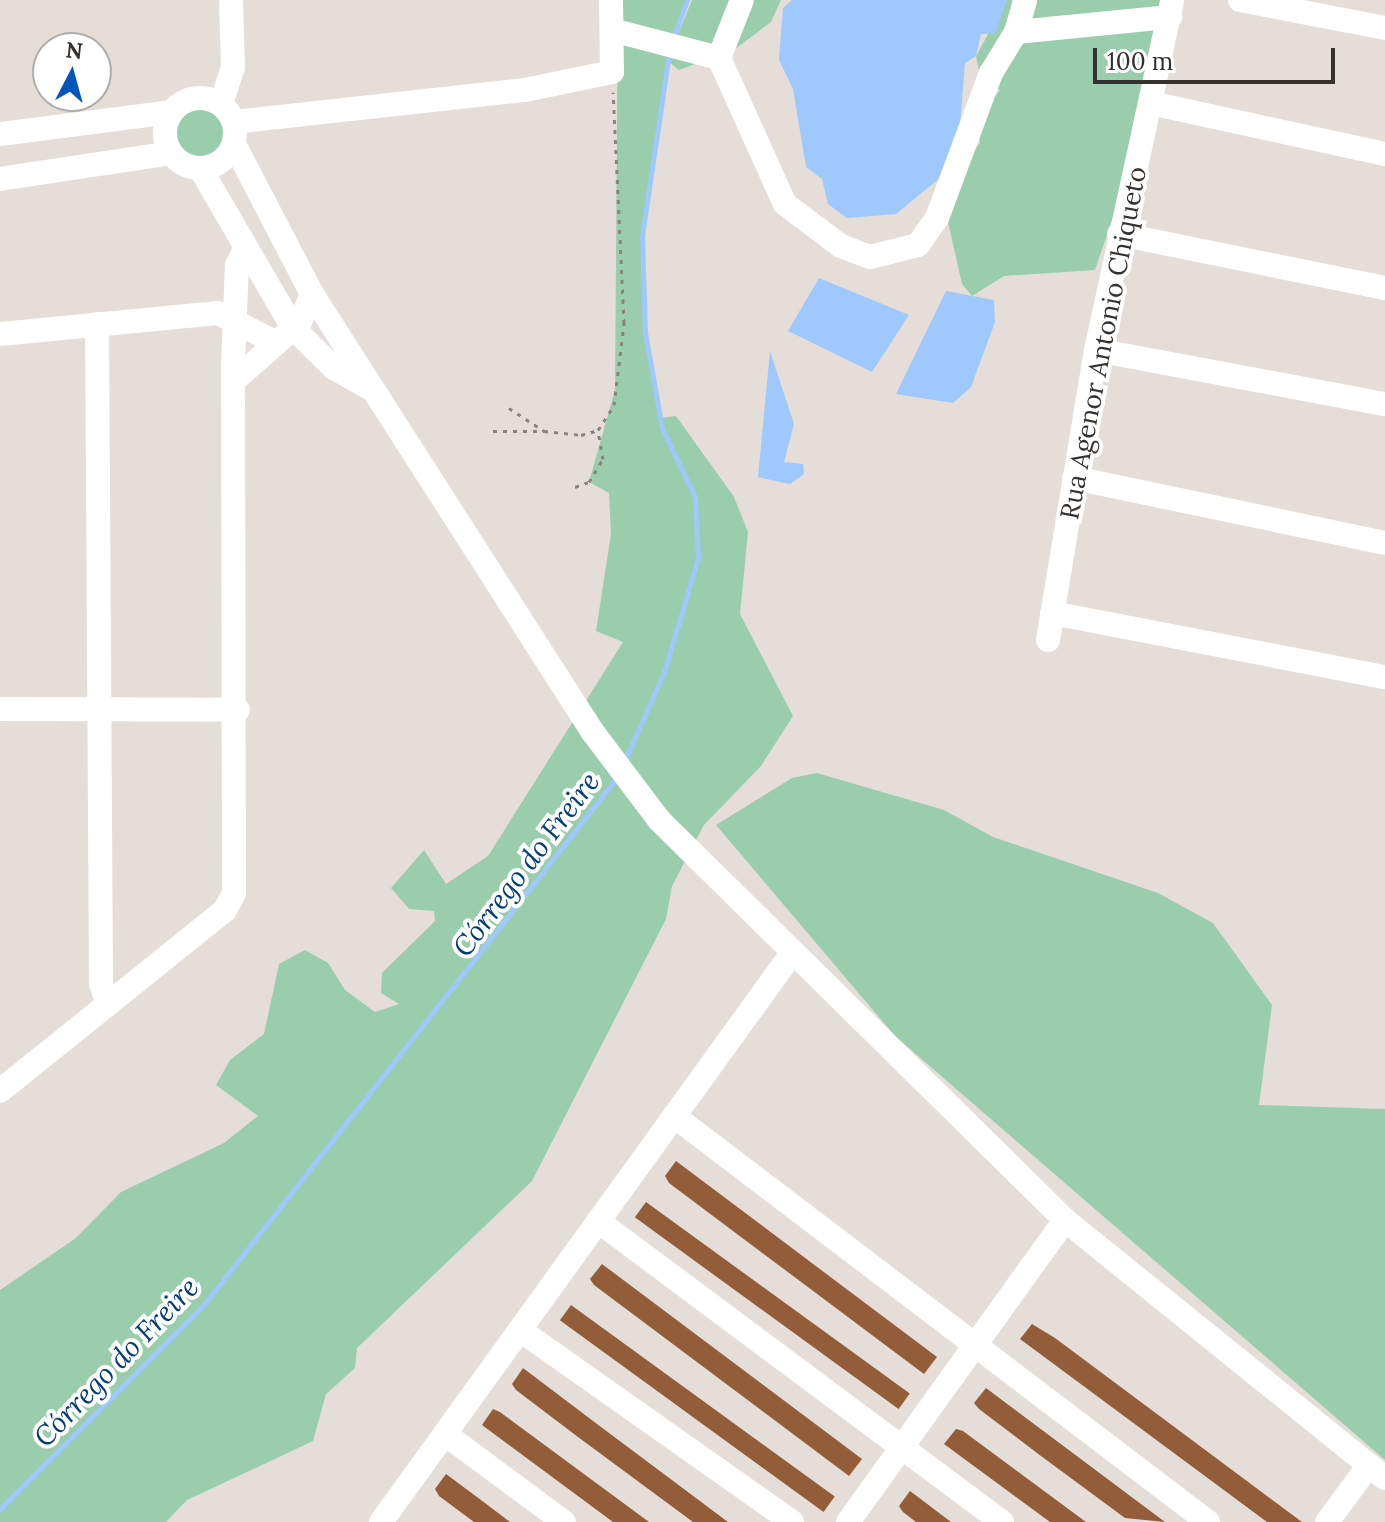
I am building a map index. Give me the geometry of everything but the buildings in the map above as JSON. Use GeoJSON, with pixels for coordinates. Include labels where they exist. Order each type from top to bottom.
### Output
{"type":"FeatureCollection","features":[{"type":"Feature","properties":{"kind":"street"},"geometry":{"type":"LineString","coordinates":[[200,168],[221,161],[230,123],[233,68],[231,0]]}},
{"type":"Feature","properties":{"kind":"street"},"geometry":{"type":"LineString","coordinates":[[230,123],[525,90],[612,72],[611,0]]}},
{"type":"Feature","properties":{"kind":"street"},"geometry":{"type":"LineString","coordinates":[[742,0],[719,58],[785,204],[841,246],[870,257],[918,245],[937,218],[991,73],[1016,32],[1025,0]]}},
{"type":"Feature","properties":{"kind":"street"},"geometry":{"type":"LineString","coordinates":[[1240,0],[1385,28]]}},
{"type":"Feature","properties":{"kind":"street"},"geometry":{"type":"LineString","coordinates":[[1016,32],[1171,8]]}},
{"type":"Feature","properties":{"kind":"street","name":"Rua Agenor Antonio Chiqueto"},"geometry":{"type":"LineString","coordinates":[[1048,640],[1096,350],[1119,234],[1155,104],[1171,8]]}},
{"type":"Feature","properties":{"kind":"street"},"geometry":{"type":"LineString","coordinates":[[612,30],[719,58]]}},
{"type":"Feature","properties":{"kind":"street"},"geometry":{"type":"LineString","coordinates":[[0,134],[171,112],[200,97],[230,123],[312,294],[592,731],[659,820],[790,956],[1065,1220],[1377,1472],[1327,1522]]}},
{"type":"Feature","properties":{"kind":"street"},"geometry":{"type":"LineString","coordinates":[[1155,104],[1385,154]]}},
{"type":"Feature","properties":{"kind":"street"},"geometry":{"type":"LineString","coordinates":[[171,112],[164,133],[171,153]]}},
{"type":"Feature","properties":{"kind":"street"},"geometry":{"type":"LineString","coordinates":[[0,179],[171,153],[200,168],[245,249],[284,335]]}},
{"type":"Feature","properties":{"kind":"street"},"geometry":{"type":"LineString","coordinates":[[1119,234],[1385,288]]}},
{"type":"Feature","properties":{"kind":"street"},"geometry":{"type":"LineString","coordinates":[[0,1091],[230,902],[239,868],[238,377],[234,319],[237,265],[245,249]]}},
{"type":"Feature","properties":{"kind":"street"},"geometry":{"type":"LineString","coordinates":[[238,377],[284,335],[312,294]]}},
{"type":"Feature","properties":{"kind":"street"},"geometry":{"type":"LineString","coordinates":[[0,334],[200,313],[234,319],[284,335],[373,390]]}},
{"type":"Feature","properties":{"kind":"street"},"geometry":{"type":"LineString","coordinates":[[97,324],[101,984],[108,1004]]}},
{"type":"Feature","properties":{"kind":"street"},"geometry":{"type":"LineString","coordinates":[[1096,350],[1385,404]]}},
{"type":"Feature","properties":{"kind":"street"},"geometry":{"type":"LineString","coordinates":[[1074,478],[1385,543]]}},
{"type":"Feature","properties":{"kind":"street"},"geometry":{"type":"LineString","coordinates":[[1052,613],[1385,677]]}},
{"type":"Feature","properties":{"kind":"street"},"geometry":{"type":"LineString","coordinates":[[0,709],[238,710]]}},
{"type":"Feature","properties":{"kind":"street"},"geometry":{"type":"LineString","coordinates":[[381,1522],[790,956]]}},
{"type":"Feature","properties":{"kind":"street"},"geometry":{"type":"LineString","coordinates":[[674,1116],[1208,1522]]}},
{"type":"Feature","properties":{"kind":"street"},"geometry":{"type":"LineString","coordinates":[[848,1522],[1065,1220]]}},
{"type":"Feature","properties":{"kind":"street"},"geometry":{"type":"LineString","coordinates":[[598,1221],[1002,1522]]}},
{"type":"Feature","properties":{"kind":"street"},"geometry":{"type":"LineString","coordinates":[[520,1330],[792,1522]]}},
{"type":"Feature","properties":{"kind":"street"},"geometry":{"type":"LineString","coordinates":[[445,1434],[564,1522]]}},
{"type":"Feature","properties":{"kind":"path"},"geometry":{"type":"LineString","coordinates":[[575,487],[589,482],[603,459],[598,430],[614,405],[624,323],[612,72]]}},
{"type":"Feature","properties":{"kind":"path"},"geometry":{"type":"LineString","coordinates":[[509,408],[544,431]]}},
{"type":"Feature","properties":{"kind":"path"},"geometry":{"type":"LineString","coordinates":[[493,431],[598,430]]}},
{"type":"Feature","properties":{"kind":"green space"},"geometry":{"type":"Polygon","coordinates":[[[618,0],[688,0],[675,41],[692,0],[781,0],[771,22],[735,49],[679,70],[668,61],[642,236],[645,333],[660,418],[676,416],[734,497],[748,532],[740,614],[793,716],[761,766],[704,825],[672,886],[666,919],[532,1181],[357,1348],[355,1368],[326,1394],[313,1441],[187,1500],[166,1522],[0,1522],[0,1290],[76,1238],[121,1192],[224,1143],[258,1116],[216,1085],[230,1060],[264,1034],[279,964],[305,950],[328,963],[345,990],[375,1012],[399,1004],[381,993],[382,973],[435,921],[434,911],[409,909],[391,888],[424,850],[446,884],[488,856],[623,642],[596,631],[611,534],[609,493],[589,482],[615,390],[618,0]]]}},
{"type":"Feature","properties":{"kind":"green space"},"geometry":{"type":"Polygon","coordinates":[[[1007,0],[1168,0],[1151,105],[1095,270],[1004,276],[972,296],[962,284],[941,191],[980,143],[978,118],[1000,90],[981,80],[976,56],[1007,0]]]}},
{"type":"Feature","properties":{"kind":"green space"},"geometry":{"type":"Polygon","coordinates":[[[200,107],[218,115],[226,133],[218,151],[200,159],[182,151],[174,133],[182,115],[200,107]]]}},
{"type":"Feature","properties":{"kind":"green space"},"geometry":{"type":"Polygon","coordinates":[[[817,773],[944,810],[993,837],[1158,893],[1213,923],[1272,1005],[1259,1105],[1385,1109],[1385,1460],[895,1036],[716,825],[792,778],[817,773]]]}},
{"type":"Feature","properties":{"kind":"water"},"geometry":{"type":"Polygon","coordinates":[[[792,0],[1007,0],[995,34],[981,34],[976,56],[965,63],[957,164],[896,214],[847,218],[828,204],[822,179],[806,167],[793,89],[779,60],[783,8],[792,0]]]}},
{"type":"Feature","properties":{"kind":"water"},"geometry":{"type":"Polygon","coordinates":[[[819,278],[909,315],[872,372],[788,331],[819,278]]]}},
{"type":"Feature","properties":{"kind":"water"},"geometry":{"type":"Polygon","coordinates":[[[946,291],[994,300],[995,322],[971,387],[953,403],[896,394],[946,291]]]}},
{"type":"Feature","properties":{"kind":"water"},"geometry":{"type":"Polygon","coordinates":[[[770,351],[794,424],[784,462],[803,464],[804,474],[790,484],[758,477],[770,351]]]}},
{"type":"Feature","properties":{"kind":"waterway","name":"Córrego do Freire"},"geometry":{"type":"LineString","coordinates":[[672,41],[687,0]]}},
{"type":"Feature","properties":{"kind":"waterway","name":"Córrego do Freire"},"geometry":{"type":"LineString","coordinates":[[625,760],[664,672],[698,558],[695,497],[662,428],[645,333],[642,236],[669,54]]}},
{"type":"Feature","properties":{"kind":"waterway","name":"Córrego do Freire"},"geometry":{"type":"LineString","coordinates":[[0,1509],[205,1303],[618,776]]}}]}
